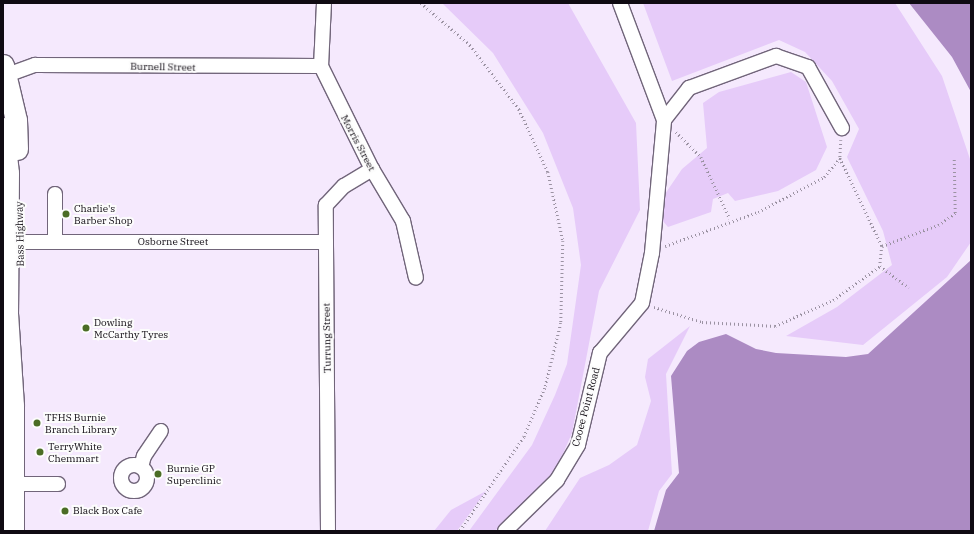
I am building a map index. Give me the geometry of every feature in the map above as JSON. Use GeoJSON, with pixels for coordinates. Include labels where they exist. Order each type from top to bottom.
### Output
{"type":"FeatureCollection","features":[{"type":"Feature","properties":{"kind":"highway","name":"Bass Highway"},"geometry":{"type":"LineString","coordinates":[[5,70],[16,120],[21,242],[19,340],[8,406]]}},
{"type":"Feature","properties":{"kind":"highway","name":"Bass Highway"},"geometry":{"type":"LineString","coordinates":[[3,128],[8,173],[8,406],[14,484],[13,531]]}},
{"type":"Feature","properties":{"kind":"street","name":"Morris Street"},"geometry":{"type":"LineString","coordinates":[[324,3],[321,66],[372,169],[403,221],[416,278]]}},
{"type":"Feature","properties":{"kind":"street"},"geometry":{"type":"LineString","coordinates":[[620,3],[664,120],[652,253],[642,303]]}},
{"type":"Feature","properties":{"kind":"street"},"geometry":{"type":"LineString","coordinates":[[664,120],[689,88],[776,56],[808,67],[842,128]]}},
{"type":"Feature","properties":{"kind":"street","name":"Burnell Street"},"geometry":{"type":"LineString","coordinates":[[5,70],[35,65],[321,66]]}},
{"type":"Feature","properties":{"kind":"street","name":"Turrung Street"},"geometry":{"type":"LineString","coordinates":[[328,531],[326,205],[344,186],[372,169]]}},
{"type":"Feature","properties":{"kind":"street"},"geometry":{"type":"LineString","coordinates":[[55,194],[55,240]]}},
{"type":"Feature","properties":{"kind":"street","name":"Osborne Street"},"geometry":{"type":"LineString","coordinates":[[21,242],[55,240],[326,242]]}},
{"type":"Feature","properties":{"kind":"street","name":"Cooee Point Road"},"geometry":{"type":"LineString","coordinates":[[505,531],[557,480],[578,445],[600,353],[642,303]]}},
{"type":"Feature","properties":{"kind":"street"},"geometry":{"type":"LineString","coordinates":[[141,467],[144,456],[161,431]]}},
{"type":"Feature","properties":{"kind":"street"},"geometry":{"type":"LineString","coordinates":[[14,484],[58,484]]}},
{"type":"Feature","properties":{"kind":"path"},"geometry":{"type":"LineString","coordinates":[[422,3],[470,45],[519,109],[548,172],[563,241],[561,323],[545,388],[524,436],[460,531]]}},
{"type":"Feature","properties":{"kind":"path"},"geometry":{"type":"LineString","coordinates":[[664,120],[701,157],[730,219]]}},
{"type":"Feature","properties":{"kind":"path"},"geometry":{"type":"LineString","coordinates":[[642,303],[702,322],[774,326],[833,300],[880,266],[882,246],[840,158],[842,128]]}},
{"type":"Feature","properties":{"kind":"path"},"geometry":{"type":"LineString","coordinates":[[652,253],[730,219],[758,212],[824,177],[840,158]]}},
{"type":"Feature","properties":{"kind":"path"},"geometry":{"type":"LineString","coordinates":[[882,246],[938,225],[955,213],[954,159]]}},
{"type":"Feature","properties":{"kind":"path"},"geometry":{"type":"LineString","coordinates":[[880,266],[910,288]]}},
{"type":"Feature","properties":{"kind":"shaded area"},"geometry":{"type":"Polygon","coordinates":[[[568,3],[636,123],[640,210],[599,291],[572,433],[555,472],[495,531],[469,531],[532,445],[555,395],[567,364],[581,265],[573,208],[543,133],[493,53],[443,4],[568,3]]]}},
{"type":"Feature","properties":{"kind":"shaded area"},"geometry":{"type":"Polygon","coordinates":[[[643,3],[895,3],[942,76],[971,162],[971,242],[947,277],[863,345],[786,336],[837,307],[892,265],[883,231],[847,157],[859,129],[832,81],[805,52],[779,40],[672,81],[643,3]]]}},
{"type":"Feature","properties":{"kind":"shaded area"},"geometry":{"type":"Polygon","coordinates":[[[909,3],[971,3],[971,92],[952,57],[909,3]]]}},
{"type":"Feature","properties":{"kind":"shaded area"},"geometry":{"type":"Polygon","coordinates":[[[791,72],[806,82],[827,147],[816,170],[778,191],[735,201],[728,193],[713,199],[711,212],[668,227],[661,219],[663,197],[682,169],[707,148],[703,103],[719,92],[791,72]]]}},
{"type":"Feature","properties":{"kind":"shaded area"},"geometry":{"type":"Polygon","coordinates":[[[971,260],[971,531],[654,531],[666,490],[679,473],[671,376],[687,351],[699,342],[726,334],[756,349],[776,353],[846,357],[868,354],[971,260]]]}},
{"type":"Feature","properties":{"kind":"shaded area"},"geometry":{"type":"Polygon","coordinates":[[[690,326],[666,374],[672,474],[659,491],[648,531],[545,531],[580,478],[609,465],[637,445],[651,401],[645,377],[648,359],[690,326]]]}},
{"type":"Feature","properties":{"kind":"shaded area"},"geometry":{"type":"Polygon","coordinates":[[[486,491],[457,531],[434,531],[451,510],[486,491]]]}},
{"type":"Feature","properties":{"kind":"place","name":"Charlie's Barber Shop"},"geometry":{"type":"Point","coordinates":[66,214]}},
{"type":"Feature","properties":{"kind":"place","name":"Dowling McCarthy Tyres"},"geometry":{"type":"Point","coordinates":[86,328]}},
{"type":"Feature","properties":{"kind":"place","name":"TFHS Burnie Branch Library"},"geometry":{"type":"Point","coordinates":[37,423]}},
{"type":"Feature","properties":{"kind":"place","name":"TerryWhite Chemmart"},"geometry":{"type":"Point","coordinates":[40,452]}},
{"type":"Feature","properties":{"kind":"place","name":"Burnie GP Superclinic"},"geometry":{"type":"Point","coordinates":[158,474]}},
{"type":"Feature","properties":{"kind":"place","name":"Black Box Cafe"},"geometry":{"type":"Point","coordinates":[65,511]}}]}
